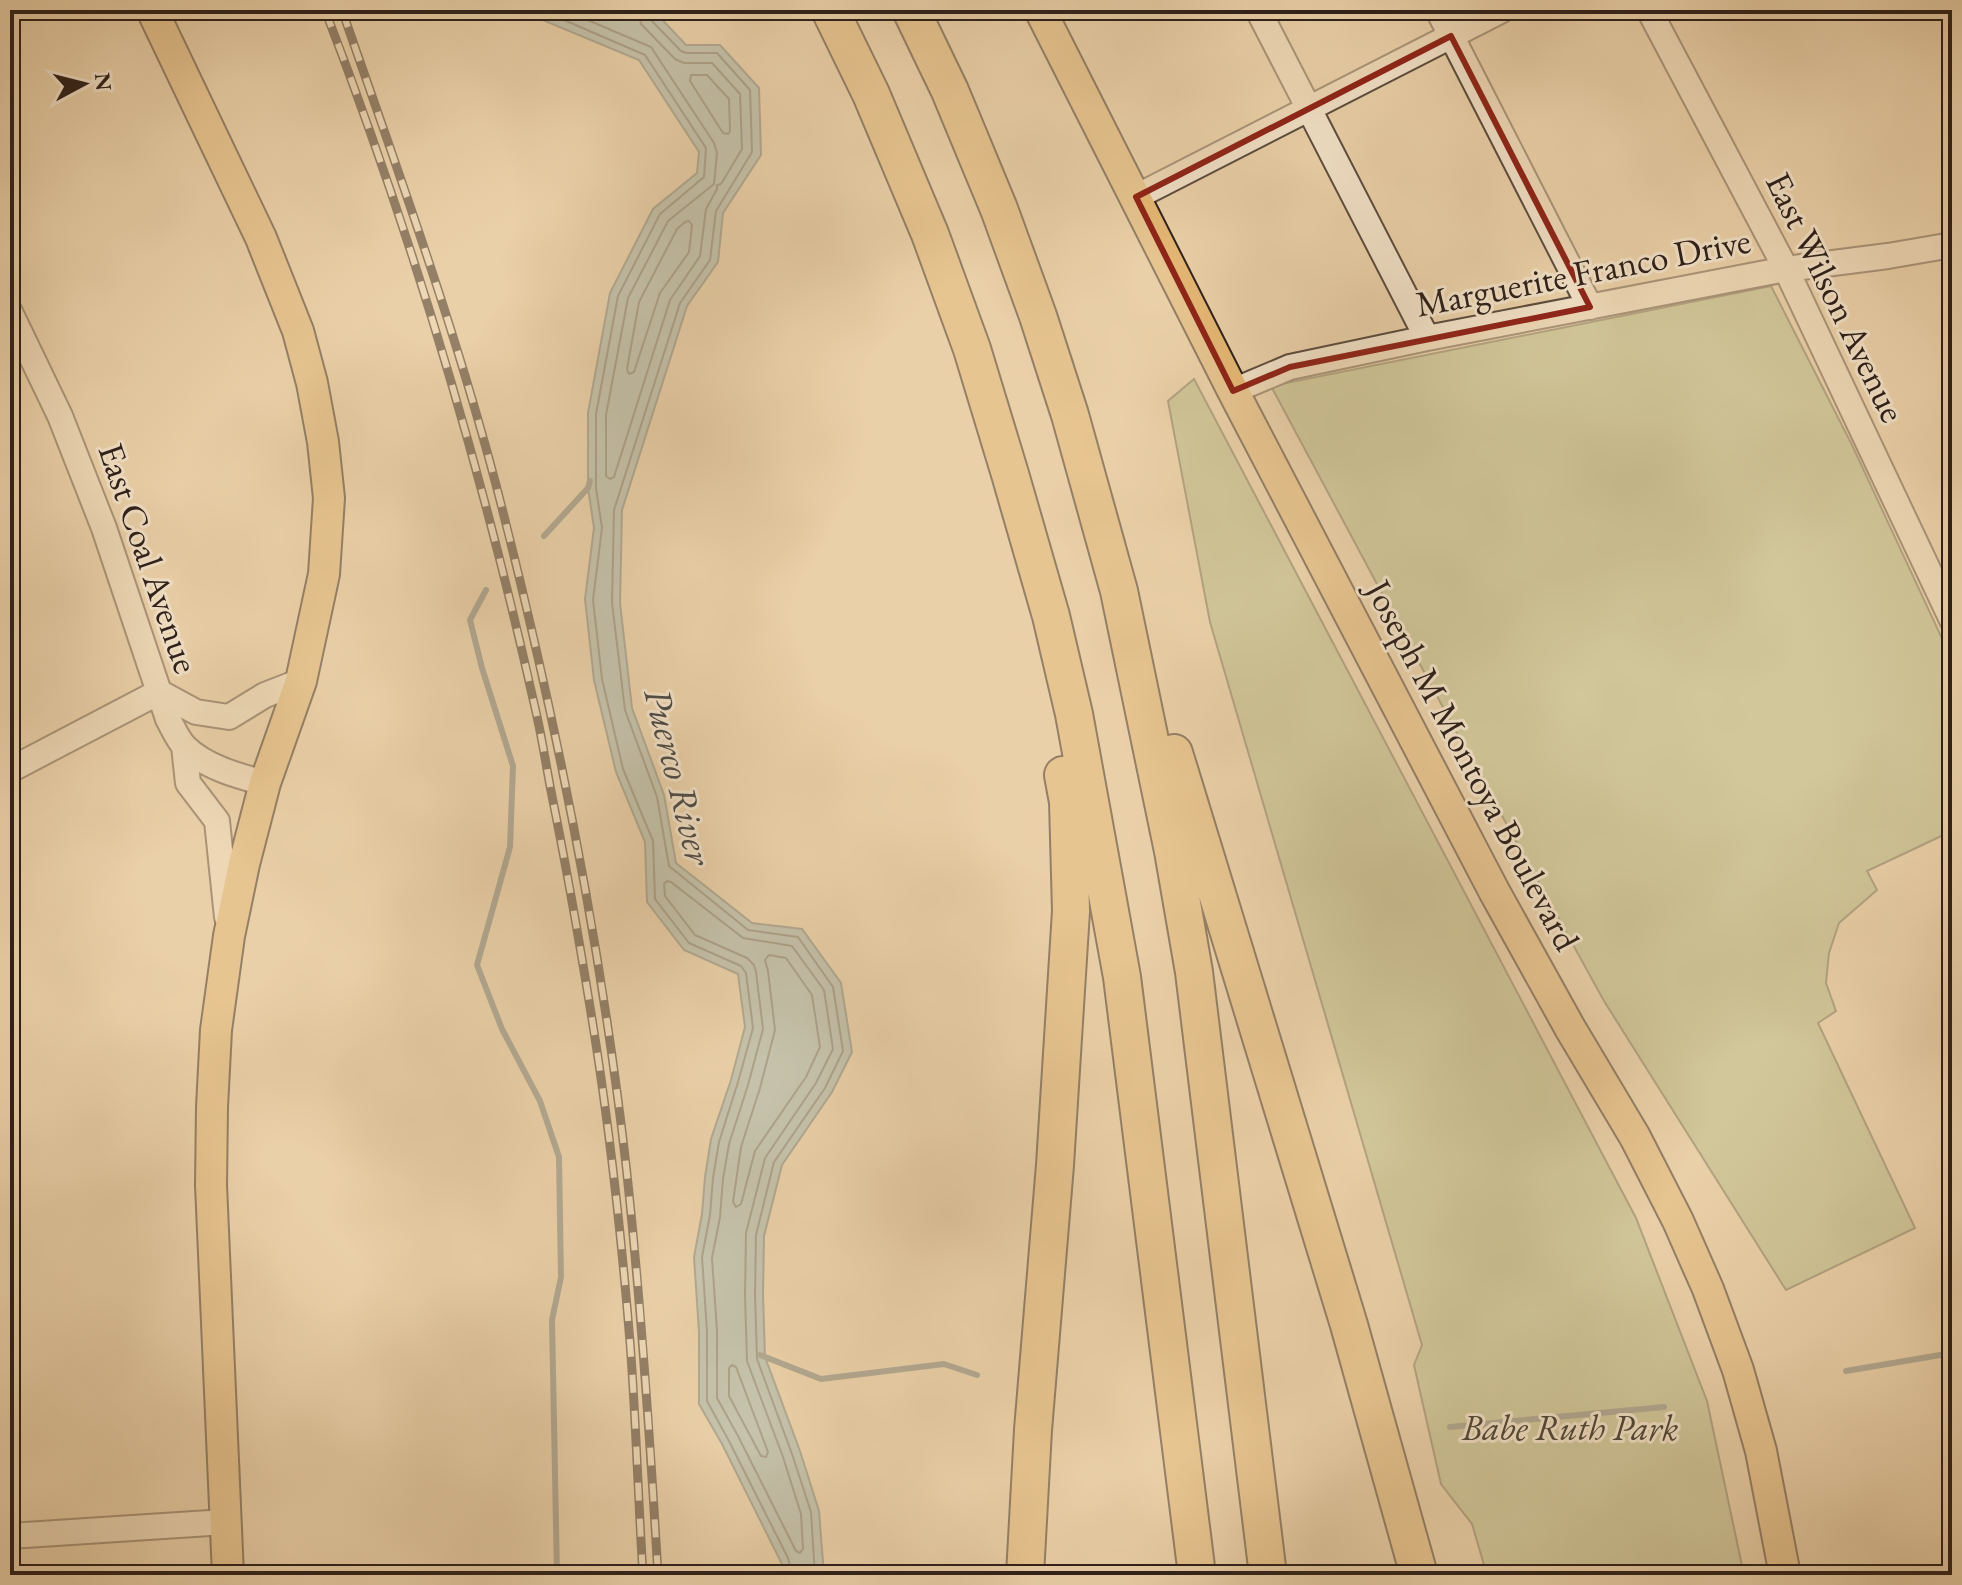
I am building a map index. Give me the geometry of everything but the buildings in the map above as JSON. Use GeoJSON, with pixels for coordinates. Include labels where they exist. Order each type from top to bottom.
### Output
{"type":"FeatureCollection","features":[{"type":"Feature","properties":{"kind":"highway"},"geometry":{"type":"LineString","coordinates":[[830,10],[871,94],[930,234],[972,349],[1051,616],[1074,714],[1122,977],[1197,1575]]}},
{"type":"Feature","properties":{"kind":"highway"},"geometry":{"type":"LineString","coordinates":[[911,10],[950,91],[999,209],[1038,316],[1349,1325],[1419,1575]]}},
{"type":"Feature","properties":{"kind":"highway"},"geometry":{"type":"LineString","coordinates":[[1070,415],[1119,591],[1173,851],[1194,972],[1268,1575]]}},
{"type":"Feature","properties":{"kind":"highway"},"geometry":{"type":"LineString","coordinates":[[1010,474],[1068,802],[1071,911],[1025,1575]]}},
{"type":"Feature","properties":{"kind":"main road"},"geometry":{"type":"LineString","coordinates":[[152,10],[261,238],[298,331],[323,442],[329,498],[324,574],[301,681],[265,783],[244,864],[229,936],[216,1030],[211,1185],[228,1575]]}},
{"type":"Feature","properties":{"kind":"main road","name":"Joseph M Montoya Boulevard"},"geometry":{"type":"LineString","coordinates":[[1040,10],[1233,391],[1494,891],[1635,1137],[1678,1221],[1708,1289],[1738,1370],[1761,1451],[1785,1575]]}},
{"type":"Feature","properties":{"kind":"street"},"geometry":{"type":"LineString","coordinates":[[1258,10],[1427,338]]}},
{"type":"Feature","properties":{"kind":"street"},"geometry":{"type":"LineString","coordinates":[[1438,10],[1590,307]]}},
{"type":"Feature","properties":{"kind":"street"},"geometry":{"type":"LineString","coordinates":[[1136,197],[1502,10]]}},
{"type":"Feature","properties":{"kind":"street","name":"East Wilson Avenue"},"geometry":{"type":"LineString","coordinates":[[1649,10],[1786,269],[1952,620]]}},
{"type":"Feature","properties":{"kind":"street","name":"Marguerite Franco Drive"},"geometry":{"type":"LineString","coordinates":[[1233,391],[1290,367],[1427,338],[1786,269],[1952,245]]}},
{"type":"Feature","properties":{"kind":"street","name":"East Coal Avenue"},"geometry":{"type":"LineString","coordinates":[[12,318],[60,416],[104,528],[168,719],[184,746],[207,762],[229,773],[265,783]]}},
{"type":"Feature","properties":{"kind":"street"},"geometry":{"type":"LineString","coordinates":[[10,770],[159,692],[196,712],[229,717],[265,695],[301,681]]}},
{"type":"Feature","properties":{"kind":"street"},"geometry":{"type":"LineString","coordinates":[[184,746],[188,783],[217,821],[229,936]]}},
{"type":"Feature","properties":{"kind":"street"},"geometry":{"type":"LineString","coordinates":[[10,1536],[225,1522]]}},
{"type":"Feature","properties":{"kind":"highlighted area"},"geometry":{"type":"Polygon","coordinates":[[[1451,36],[1590,307],[1290,367],[1233,391],[1136,197],[1451,36]]]}},
{"type":"Feature","properties":{"kind":"green space"},"geometry":{"type":"Polygon","coordinates":[[[1771,286],[1852,445],[1952,660],[1952,831],[1867,871],[1877,890],[1839,923],[1829,953],[1826,983],[1836,1011],[1818,1023],[1915,1228],[1786,1290],[1604,1001],[1271,386],[1771,286]]]}},
{"type":"Feature","properties":{"kind":"green space","name":"Babe Ruth Park"},"geometry":{"type":"Polygon","coordinates":[[[1194,379],[1636,1218],[1707,1401],[1744,1575],[1487,1575],[1472,1524],[1441,1484],[1414,1365],[1422,1345],[1210,622],[1168,401],[1194,379]]]}},
{"type":"Feature","properties":{"kind":"water"},"geometry":{"type":"Polygon","coordinates":[[[529,10],[653,10],[686,45],[720,45],[759,88],[761,155],[723,213],[718,262],[687,306],[622,510],[620,603],[632,708],[664,795],[676,863],[752,923],[802,929],[841,983],[852,1052],[832,1092],[782,1165],[764,1236],[765,1357],[819,1511],[824,1575],[785,1575],[722,1444],[699,1404],[699,1332],[694,1257],[711,1139],[745,1027],[738,974],[684,950],[647,902],[645,842],[616,772],[594,680],[585,599],[594,528],[588,488],[588,413],[610,293],[653,209],[697,173],[699,152],[639,60],[540,19],[529,10]]]}},
{"type":"Feature","properties":{"kind":"waterway"},"geometry":{"type":"LineString","coordinates":[[544,536],[588,488],[590,481]]}},
{"type":"Feature","properties":{"kind":"waterway"},"geometry":{"type":"LineString","coordinates":[[486,590],[470,620],[513,766],[510,847],[477,965],[502,1029],[540,1101],[559,1157],[561,1277],[552,1320],[557,1575]]}},
{"type":"Feature","properties":{"kind":"waterway"},"geometry":{"type":"LineString","coordinates":[[1846,1371],[1952,1353]]}},
{"type":"Feature","properties":{"kind":"waterway"},"geometry":{"type":"LineString","coordinates":[[760,1355],[821,1379],[944,1364],[977,1375]]}},
{"type":"Feature","properties":{"kind":"waterway"},"geometry":{"type":"LineString","coordinates":[[1450,1427],[1664,1407]]}},
{"type":"Feature","properties":{"kind":"railway"},"geometry":{"type":"LineString","coordinates":[[325,10],[388,182],[444,357],[493,534],[540,732],[582,958],[609,1136],[630,1342],[643,1575]]}},
{"type":"Feature","properties":{"kind":"railway"},"geometry":{"type":"LineString","coordinates":[[342,10],[429,261],[469,388],[504,516],[560,757],[591,920],[626,1165],[645,1370],[658,1575]]}},
{"type":"Feature","properties":{"kind":"water label","name":"Puerco River"},"geometry":{"type":"Point","coordinates":[679,776]}}]}
